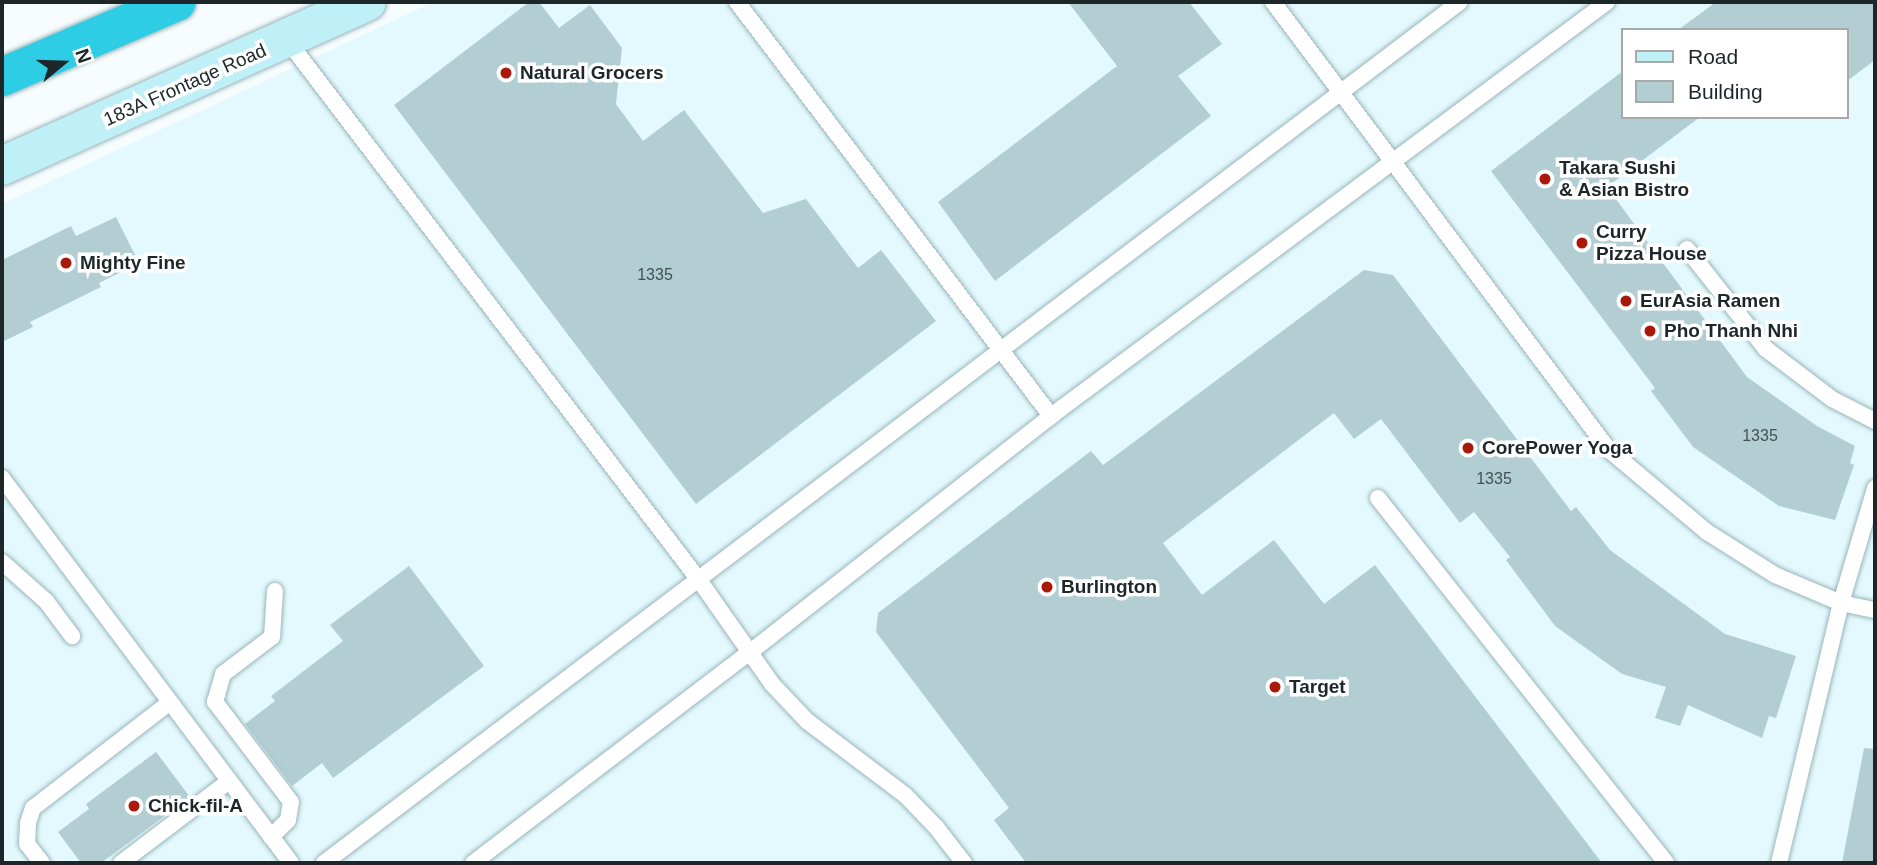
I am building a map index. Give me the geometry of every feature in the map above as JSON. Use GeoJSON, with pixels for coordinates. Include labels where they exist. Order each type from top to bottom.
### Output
{"type":"FeatureCollection","features":[{"type":"Feature","properties":{"kind":"highway"},"geometry":{"type":"LineString","coordinates":[[2,77],[177,2]]}},
{"type":"Feature","properties":{"kind":"main road","name":"183A Frontage Road"},"geometry":{"type":"LineString","coordinates":[[2,166],[367,2]]}},
{"type":"Feature","properties":{"kind":"lane"},"geometry":{"type":"LineString","coordinates":[[737,2],[1051,416]]}},
{"type":"Feature","properties":{"kind":"lane"},"geometry":{"type":"LineString","coordinates":[[1273,2],[1395,161],[1608,449],[1707,532],[1775,575],[1841,603],[1875,610]]}},
{"type":"Feature","properties":{"kind":"lane"},"geometry":{"type":"LineString","coordinates":[[324,863],[1002,350],[1340,90],[1460,2]]}},
{"type":"Feature","properties":{"kind":"lane"},"geometry":{"type":"LineString","coordinates":[[472,863],[749,653],[1051,416],[1607,2]]}},
{"type":"Feature","properties":{"kind":"lane"},"geometry":{"type":"LineString","coordinates":[[287,40],[699,580],[772,684],[807,721],[905,794],[936,827],[964,863]]}},
{"type":"Feature","properties":{"kind":"lane"},"geometry":{"type":"LineString","coordinates":[[1687,249],[1766,349],[1832,399],[1875,421]]}},
{"type":"Feature","properties":{"kind":"lane"},"geometry":{"type":"LineString","coordinates":[[2,478],[291,863]]}},
{"type":"Feature","properties":{"kind":"lane"},"geometry":{"type":"LineString","coordinates":[[1779,863],[1841,603],[1875,488]]}},
{"type":"Feature","properties":{"kind":"lane"},"geometry":{"type":"LineString","coordinates":[[1378,498],[1666,863]]}},
{"type":"Feature","properties":{"kind":"lane"},"geometry":{"type":"LineString","coordinates":[[2,562],[46,601],[72,636]]}},
{"type":"Feature","properties":{"kind":"lane"},"geometry":{"type":"LineString","coordinates":[[271,837],[288,820],[291,802],[215,702],[223,674],[272,638],[275,591]]}},
{"type":"Feature","properties":{"kind":"lane"},"geometry":{"type":"LineString","coordinates":[[42,863],[27,844],[28,823],[33,808],[170,702]]}},
{"type":"Feature","properties":{"kind":"lane"},"geometry":{"type":"LineString","coordinates":[[121,863],[229,781]]}},
{"type":"Feature","properties":{"kind":"shaded area"},"geometry":{"type":"Polygon","coordinates":[[[433,2],[1875,2],[1875,863],[2,863],[2,204],[433,2]]]}},
{"type":"Feature","properties":{"kind":"building"},"geometry":{"type":"Polygon","coordinates":[[[529,2],[539,2],[559,28],[590,5],[622,48],[616,104],[643,141],[684,110],[763,213],[806,199],[858,268],[881,250],[936,321],[696,504],[394,105],[529,2]]]}},
{"type":"Feature","properties":{"kind":"building"},"geometry":{"type":"Polygon","coordinates":[[[1068,2],[1189,2],[1222,44],[1178,76],[1211,116],[995,281],[938,202],[1117,66],[1068,2]]]}},
{"type":"Feature","properties":{"kind":"building"},"geometry":{"type":"Polygon","coordinates":[[[1716,2],[1875,2],[1875,60],[1849,80],[1849,28],[1681,28],[1716,2]]]}},
{"type":"Feature","properties":{"kind":"building"},"geometry":{"type":"Polygon","coordinates":[[[1622,72],[1622,119],[1697,119],[1607,187],[1747,377],[1817,426],[1855,446],[1850,463],[1854,465],[1835,520],[1779,506],[1693,447],[1651,391],[1655,388],[1491,171],[1622,72]]]}},
{"type":"Feature","properties":{"kind":"building"},"geometry":{"type":"Polygon","coordinates":[[[116,217],[139,263],[99,283],[101,287],[30,322],[33,327],[2,342],[2,260],[71,226],[76,236],[116,217]]]}},
{"type":"Feature","properties":{"kind":"building"},"geometry":{"type":"Polygon","coordinates":[[[1364,270],[1393,275],[1571,511],[1576,507],[1610,550],[1725,634],[1796,656],[1776,718],[1769,716],[1762,738],[1688,705],[1680,726],[1655,718],[1666,687],[1622,674],[1555,626],[1506,560],[1510,557],[1474,512],[1460,523],[1381,419],[1354,439],[1334,413],[1163,543],[1202,595],[1274,540],[1324,604],[1375,565],[1602,863],[1026,863],[994,820],[1009,808],[876,632],[878,613],[1091,451],[1103,465],[1364,270]]]}},
{"type":"Feature","properties":{"kind":"building"},"geometry":{"type":"Polygon","coordinates":[[[409,566],[484,666],[333,778],[322,763],[292,786],[245,724],[275,701],[271,696],[343,641],[330,625],[409,566]]]}},
{"type":"Feature","properties":{"kind":"building"},"geometry":{"type":"Polygon","coordinates":[[[1864,748],[1875,749],[1875,863],[1842,863],[1864,748]]]}},
{"type":"Feature","properties":{"kind":"building","name":"Chick-fil-A"},"geometry":{"type":"Polygon","coordinates":[[[156,752],[190,797],[101,863],[81,863],[58,832],[89,809],[86,804],[156,752]]]}},
{"type":"Feature","properties":{"kind":"place","name":"Natural Grocers"},"geometry":{"type":"Point","coordinates":[506,73]}},
{"type":"Feature","properties":{"kind":"place","name":"Takara Sushi & Asian Bistro"},"geometry":{"type":"Point","coordinates":[1545,179]}},
{"type":"Feature","properties":{"kind":"place","name":"Curry Pizza House"},"geometry":{"type":"Point","coordinates":[1582,243]}},
{"type":"Feature","properties":{"kind":"place","name":"Mighty Fine"},"geometry":{"type":"Point","coordinates":[66,263]}},
{"type":"Feature","properties":{"kind":"place","name":"EurAsia Ramen"},"geometry":{"type":"Point","coordinates":[1626,301]}},
{"type":"Feature","properties":{"kind":"place","name":"Pho Thanh Nhi"},"geometry":{"type":"Point","coordinates":[1650,331]}},
{"type":"Feature","properties":{"kind":"place","name":"CorePower Yoga"},"geometry":{"type":"Point","coordinates":[1468,448]}},
{"type":"Feature","properties":{"kind":"place","name":"Burlington"},"geometry":{"type":"Point","coordinates":[1047,587]}},
{"type":"Feature","properties":{"kind":"place","name":"Target"},"geometry":{"type":"Point","coordinates":[1275,687]}},
{"type":"Feature","properties":{"kind":"place","name":"Chick-fil-A"},"geometry":{"type":"Point","coordinates":[134,806]}}]}
